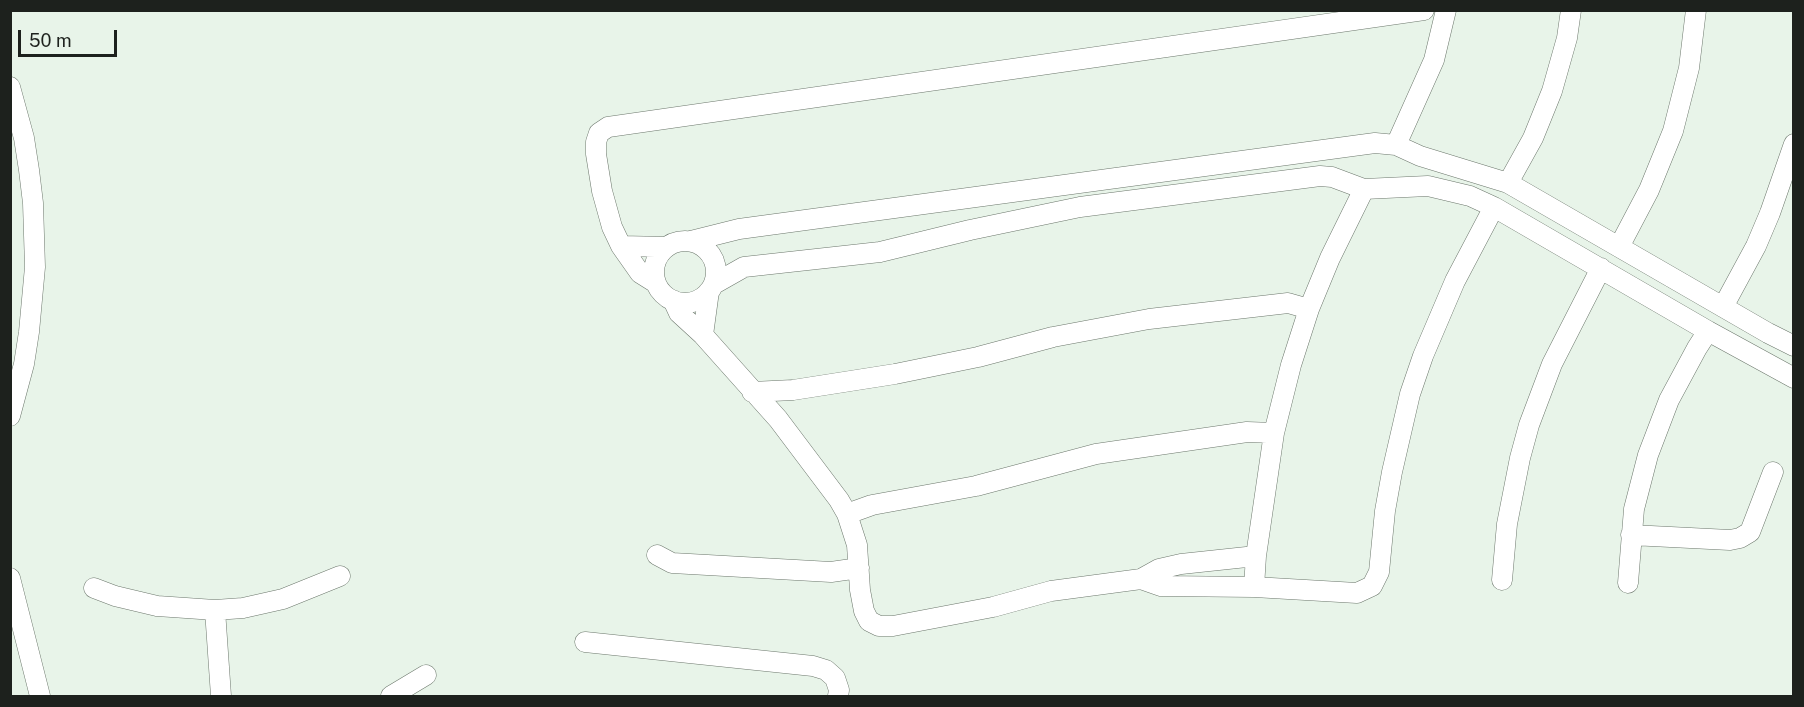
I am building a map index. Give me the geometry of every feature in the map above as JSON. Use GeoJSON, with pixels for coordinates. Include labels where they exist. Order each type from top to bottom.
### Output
{"type":"FeatureCollection","features":[{"type":"Feature","properties":{"kind":"street"},"geometry":{"type":"LineString","coordinates":[[1508,183],[1533,138],[1549,99],[1560,67],[1571,10]]}},
{"type":"Feature","properties":{"kind":"street"},"geometry":{"type":"LineString","coordinates":[[1619,247],[1649,190],[1672,131],[1689,68],[1696,10]]}},
{"type":"Feature","properties":{"kind":"street"},"geometry":{"type":"LineString","coordinates":[[656,283],[640,273],[621,246],[612,227],[602,191],[596,154],[599,133],[608,127],[1435,11],[1434,60],[1396,145]]}},
{"type":"Feature","properties":{"kind":"street"},"geometry":{"type":"LineString","coordinates":[[10,87],[24,138],[35,235],[33,300],[29,332],[24,364],[10,416]]}},
{"type":"Feature","properties":{"kind":"street"},"geometry":{"type":"LineString","coordinates":[[621,246],[667,247],[682,241],[739,229],[1375,143],[1396,145],[1420,156],[1508,183],[1723,308],[1791,344],[1774,367]]}},
{"type":"Feature","properties":{"kind":"street"},"geometry":{"type":"LineString","coordinates":[[1723,308],[1756,246],[1794,144]]}},
{"type":"Feature","properties":{"kind":"street"},"geometry":{"type":"LineString","coordinates":[[1344,181],[1340,170],[1340,160],[1346,148]]}},
{"type":"Feature","properties":{"kind":"street"},"geometry":{"type":"LineString","coordinates":[[1412,186],[1419,175],[1420,156]]}},
{"type":"Feature","properties":{"kind":"street"},"geometry":{"type":"LineString","coordinates":[[667,247],[657,259],[654,275],[660,290],[680,303],[696,301],[744,267],[880,252],[1080,207],[1320,176],[1344,181],[1364,189],[1412,186],[1446,189],[1470,196],[1494,207],[1794,378]]}},
{"type":"Feature","properties":{"kind":"street"},"geometry":{"type":"LineString","coordinates":[[1254,587],[1256,556],[1274,433],[1291,365],[1309,309],[1330,258],[1364,189]]}},
{"type":"Feature","properties":{"kind":"street"},"geometry":{"type":"LineString","coordinates":[[1141,579],[1161,586],[1254,587],[1357,592],[1372,586],[1379,572],[1390,482],[1410,394],[1446,301],[1494,207]]}},
{"type":"Feature","properties":{"kind":"street"},"geometry":{"type":"LineString","coordinates":[[690,241],[705,248],[711,254],[716,268],[703,335]]}},
{"type":"Feature","properties":{"kind":"street"},"geometry":{"type":"LineString","coordinates":[[1502,580],[1507,524],[1529,425],[1552,364],[1601,268]]}},
{"type":"Feature","properties":{"kind":"street"},"geometry":{"type":"LineString","coordinates":[[673,300],[679,313],[703,335],[778,419],[839,500],[847,514],[857,545],[864,611],[868,621],[879,626],[893,626],[962,614],[1051,591],[1141,579],[1159,569],[1180,564],[1256,556]]}},
{"type":"Feature","properties":{"kind":"street"},"geometry":{"type":"LineString","coordinates":[[752,392],[793,390],[934,367],[1042,340],[1149,319],[1288,303],[1309,309]]}},
{"type":"Feature","properties":{"kind":"street"},"geometry":{"type":"LineString","coordinates":[[1628,583],[1631,535],[1640,482],[1669,400],[1708,331]]}},
{"type":"Feature","properties":{"kind":"street"},"geometry":{"type":"LineString","coordinates":[[778,419],[793,390]]}},
{"type":"Feature","properties":{"kind":"street"},"geometry":{"type":"LineString","coordinates":[[847,514],[872,505],[965,488],[1096,454],[1246,432],[1274,433]]}},
{"type":"Feature","properties":{"kind":"street"},"geometry":{"type":"LineString","coordinates":[[1631,535],[1730,540],[1740,538],[1750,532],[1773,472]]}},
{"type":"Feature","properties":{"kind":"street"},"geometry":{"type":"LineString","coordinates":[[657,555],[672,563],[831,572],[859,568]]}},
{"type":"Feature","properties":{"kind":"street"},"geometry":{"type":"LineString","coordinates":[[94,588],[115,596],[157,606],[215,610],[253,606],[283,599],[340,576]]}},
{"type":"Feature","properties":{"kind":"street"},"geometry":{"type":"LineString","coordinates":[[10,578],[39,696]]}},
{"type":"Feature","properties":{"kind":"street"},"geometry":{"type":"LineString","coordinates":[[215,610],[221,696]]}},
{"type":"Feature","properties":{"kind":"street"},"geometry":{"type":"LineString","coordinates":[[585,642],[813,666],[826,670],[835,678],[838,696]]}},
{"type":"Feature","properties":{"kind":"street"},"geometry":{"type":"LineString","coordinates":[[391,696],[426,675]]}}]}
